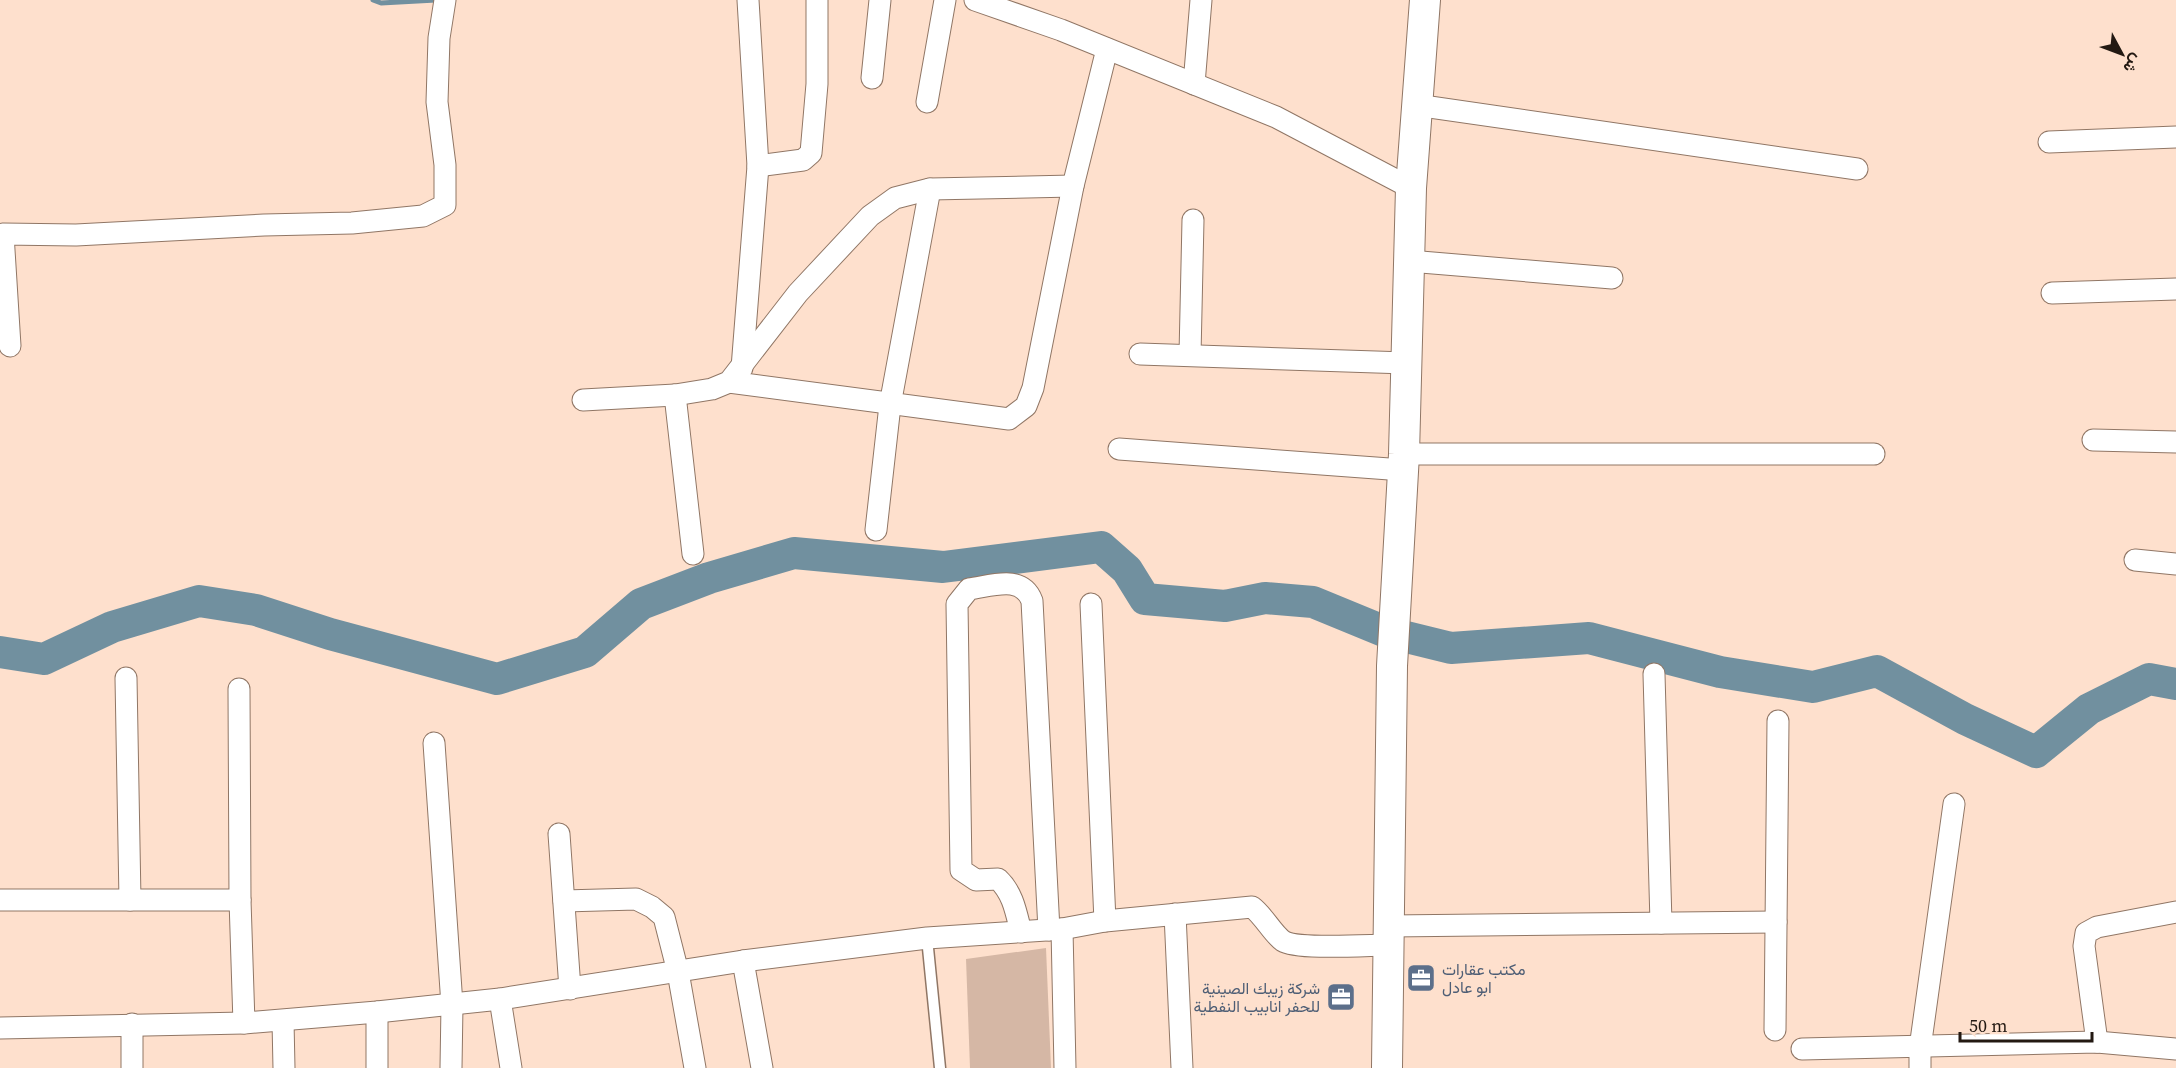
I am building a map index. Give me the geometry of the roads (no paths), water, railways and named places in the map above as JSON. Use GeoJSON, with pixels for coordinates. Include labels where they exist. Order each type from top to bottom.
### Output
{"type":"FeatureCollection","features":[{"type":"Feature","properties":{"kind":"main road"},"geometry":{"type":"LineString","coordinates":[[1387,1068],[1392,666],[1404,462],[1411,188],[1425,0]]}},
{"type":"Feature","properties":{"kind":"street"},"geometry":{"type":"LineString","coordinates":[[10,346],[2,226],[76,235],[264,225],[352,223],[423,216],[445,205],[446,165],[437,102],[439,38],[445,0]]}},
{"type":"Feature","properties":{"kind":"street"},"geometry":{"type":"LineString","coordinates":[[736,376],[758,165],[748,0]]}},
{"type":"Feature","properties":{"kind":"street"},"geometry":{"type":"LineString","coordinates":[[758,165],[803,160],[811,153],[818,84],[817,0]]}},
{"type":"Feature","properties":{"kind":"street"},"geometry":{"type":"LineString","coordinates":[[872,78],[880,0]]}},
{"type":"Feature","properties":{"kind":"street"},"geometry":{"type":"LineString","coordinates":[[927,102],[945,0]]}},
{"type":"Feature","properties":{"kind":"street"},"geometry":{"type":"LineString","coordinates":[[1194,84],[1201,0]]}},
{"type":"Feature","properties":{"kind":"street"},"geometry":{"type":"LineString","coordinates":[[983,1],[1276,117],[1411,188]]}},
{"type":"Feature","properties":{"kind":"street"},"geometry":{"type":"LineString","coordinates":[[736,376],[890,405],[1009,419],[1026,406],[1033,388],[1073,186],[1107,49]]}},
{"type":"Feature","properties":{"kind":"street"},"geometry":{"type":"LineString","coordinates":[[1416,105],[1857,169]]}},
{"type":"Feature","properties":{"kind":"street"},"geometry":{"type":"LineString","coordinates":[[2049,142],[2176,137]]}},
{"type":"Feature","properties":{"kind":"street"},"geometry":{"type":"LineString","coordinates":[[583,400],[675,395],[712,389],[736,376],[798,293],[870,216],[895,198],[930,189],[1073,186]]}},
{"type":"Feature","properties":{"kind":"street"},"geometry":{"type":"LineString","coordinates":[[876,530],[890,405],[930,189]]}},
{"type":"Feature","properties":{"kind":"street"},"geometry":{"type":"LineString","coordinates":[[1190,355],[1193,220]]}},
{"type":"Feature","properties":{"kind":"street"},"geometry":{"type":"LineString","coordinates":[[1409,261],[1612,278]]}},
{"type":"Feature","properties":{"kind":"street"},"geometry":{"type":"LineString","coordinates":[[2052,293],[2176,289]]}},
{"type":"Feature","properties":{"kind":"street"},"geometry":{"type":"LineString","coordinates":[[1140,354],[1406,363]]}},
{"type":"Feature","properties":{"kind":"street"},"geometry":{"type":"LineString","coordinates":[[675,395],[693,554]]}},
{"type":"Feature","properties":{"kind":"street"},"geometry":{"type":"LineString","coordinates":[[2093,440],[2176,442]]}},
{"type":"Feature","properties":{"kind":"street"},"geometry":{"type":"LineString","coordinates":[[1119,449],[1404,462],[1874,454]]}},
{"type":"Feature","properties":{"kind":"street"},"geometry":{"type":"LineString","coordinates":[[2135,560],[2176,564]]}},
{"type":"Feature","properties":{"kind":"street"},"geometry":{"type":"LineString","coordinates":[[1021,932],[1012,898],[1005,886],[998,879],[976,880],[962,870],[957,604],[969,589],[1010,583],[1021,585],[1028,591],[1032,601],[1065,1068]]}},
{"type":"Feature","properties":{"kind":"street"},"geometry":{"type":"LineString","coordinates":[[1091,604],[1105,921]]}},
{"type":"Feature","properties":{"kind":"street"},"geometry":{"type":"LineString","coordinates":[[1654,675],[1661,923]]}},
{"type":"Feature","properties":{"kind":"street"},"geometry":{"type":"LineString","coordinates":[[126,678],[130,900]]}},
{"type":"Feature","properties":{"kind":"street"},"geometry":{"type":"LineString","coordinates":[[240,689],[240,900],[244,1023]]}},
{"type":"Feature","properties":{"kind":"street"},"geometry":{"type":"LineString","coordinates":[[1776,1030],[1778,721]]}},
{"type":"Feature","properties":{"kind":"street"},"geometry":{"type":"LineString","coordinates":[[434,743],[452,1005],[451,1068]]}},
{"type":"Feature","properties":{"kind":"street"},"geometry":{"type":"LineString","coordinates":[[1920,1058],[1954,804]]}},
{"type":"Feature","properties":{"kind":"street"},"geometry":{"type":"LineString","coordinates":[[559,834],[570,989]]}},
{"type":"Feature","properties":{"kind":"street"},"geometry":{"type":"LineString","coordinates":[[564,901],[636,899],[652,907],[664,917],[678,972],[695,1068]]}},
{"type":"Feature","properties":{"kind":"street"},"geometry":{"type":"LineString","coordinates":[[0,900],[240,900]]}},
{"type":"Feature","properties":{"kind":"street"},"geometry":{"type":"LineString","coordinates":[[0,1028],[284,1021],[452,1005],[570,989],[743,961],[927,938],[1055,929],[1105,921],[1252,907],[1263,915],[1283,941],[1301,945],[1390,935],[1661,923],[1776,922]]}},
{"type":"Feature","properties":{"kind":"street"},"geometry":{"type":"LineString","coordinates":[[2097,1042],[2084,946],[2086,933],[2097,927],[2176,912]]}},
{"type":"Feature","properties":{"kind":"street"},"geometry":{"type":"LineString","coordinates":[[1175,914],[1182,1068]]}},
{"type":"Feature","properties":{"kind":"street"},"geometry":{"type":"LineString","coordinates":[[743,961],[762,1068]]}},
{"type":"Feature","properties":{"kind":"street"},"geometry":{"type":"LineString","coordinates":[[500,999],[511,1068]]}},
{"type":"Feature","properties":{"kind":"street"},"geometry":{"type":"LineString","coordinates":[[377,1012],[377,1068]]}},
{"type":"Feature","properties":{"kind":"street"},"geometry":{"type":"LineString","coordinates":[[284,1021],[284,1068]]}},
{"type":"Feature","properties":{"kind":"street"},"geometry":{"type":"LineString","coordinates":[[132,1024],[132,1068]]}},
{"type":"Feature","properties":{"kind":"street"},"geometry":{"type":"LineString","coordinates":[[1802,1049],[1920,1058],[2097,1042],[2176,1049]]}},
{"type":"Feature","properties":{"kind":"lane"},"geometry":{"type":"LineString","coordinates":[[927,938],[940,1068]]}},
{"type":"Feature","properties":{"kind":"waterway"},"geometry":{"type":"LineString","coordinates":[[373,0],[381,3],[436,0]]}},
{"type":"Feature","properties":{"kind":"waterway"},"geometry":{"type":"LineString","coordinates":[[0,652],[44,659],[112,627],[199,601],[256,610],[330,634],[497,679],[585,652],[641,604],[709,578],[794,553],[943,567],[1101,547],[1127,570],[1145,599],[1225,606],[1265,598],[1313,602],[1386,632],[1451,648],[1589,638],[1720,672],[1813,687],[1877,671],[1965,719],[2036,752],[2089,709],[2149,679],[2176,684]]}},
{"type":"Feature","properties":{"kind":"place","name":"مكتب عقارات ابو عادل"},"geometry":{"type":"Point","coordinates":[1421,978]}},
{"type":"Feature","properties":{"kind":"place","name":"شركة زيبك الصينية للحفر انابيب النفطية"},"geometry":{"type":"Point","coordinates":[1341,997]}}]}
